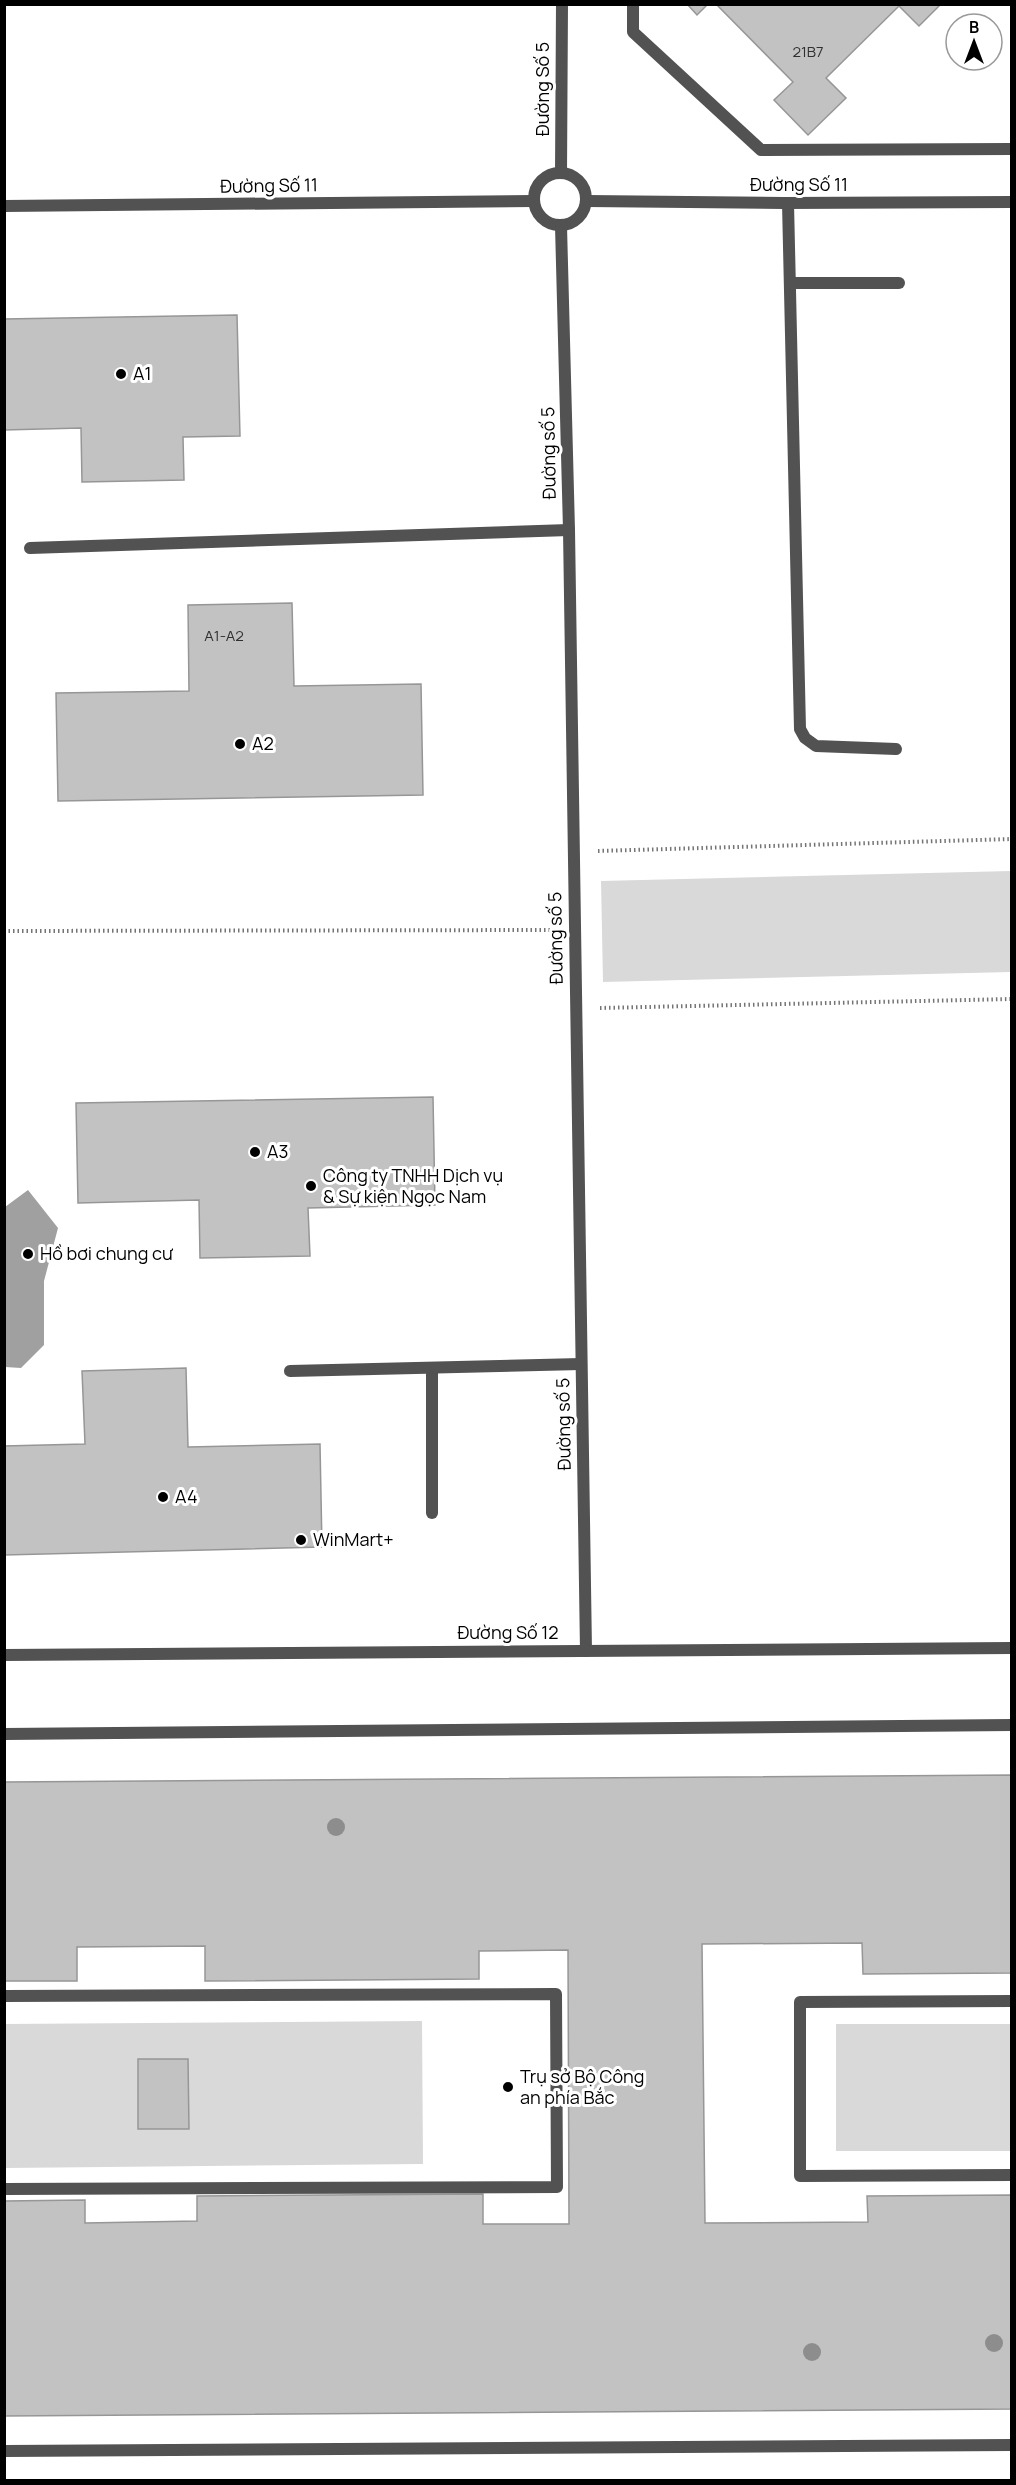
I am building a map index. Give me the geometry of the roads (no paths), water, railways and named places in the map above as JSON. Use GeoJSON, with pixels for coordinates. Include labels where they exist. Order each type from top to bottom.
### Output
{"type":"FeatureCollection","features":[{"type":"Feature","properties":{"kind":"street","name":"Đường Số 5"},"geometry":{"type":"LineString","coordinates":[[561,173],[562,4]]}},
{"type":"Feature","properties":{"kind":"street"},"geometry":{"type":"LineString","coordinates":[[633,4],[633,32],[761,150],[1011,149]]}},
{"type":"Feature","properties":{"kind":"street"},"geometry":{"type":"LineString","coordinates":[[561,173],[577,178],[586,192],[587,201],[580,216],[573,223],[561,226],[548,223],[540,218],[533,201],[538,184],[552,174],[561,173]]}},
{"type":"Feature","properties":{"kind":"street","name":"Đường Số 11"},"geometry":{"type":"LineString","coordinates":[[4,206],[533,201]]}},
{"type":"Feature","properties":{"kind":"street","name":"Đường Số 11"},"geometry":{"type":"LineString","coordinates":[[587,201],[1011,202]]}},
{"type":"Feature","properties":{"kind":"street"},"geometry":{"type":"LineString","coordinates":[[788,203],[800,729],[805,738],[816,746],[896,749]]}},
{"type":"Feature","properties":{"kind":"street","name":"Đường số 5"},"geometry":{"type":"LineString","coordinates":[[561,226],[569,530],[586,1650]]}},
{"type":"Feature","properties":{"kind":"street"},"geometry":{"type":"LineString","coordinates":[[791,283],[899,283]]}},
{"type":"Feature","properties":{"kind":"street"},"geometry":{"type":"LineString","coordinates":[[30,548],[569,530]]}},
{"type":"Feature","properties":{"kind":"street"},"geometry":{"type":"LineString","coordinates":[[290,1371],[581,1364]]}},
{"type":"Feature","properties":{"kind":"street"},"geometry":{"type":"LineString","coordinates":[[432,1368],[432,1513]]}},
{"type":"Feature","properties":{"kind":"street","name":"Đường Số 12"},"geometry":{"type":"LineString","coordinates":[[4,1655],[1011,1648]]}},
{"type":"Feature","properties":{"kind":"street"},"geometry":{"type":"LineString","coordinates":[[4,1734],[1011,1725]]}},
{"type":"Feature","properties":{"kind":"street"},"geometry":{"type":"LineString","coordinates":[[4,1996],[556,1994],[557,2175],[557,2187],[4,2190]]}},
{"type":"Feature","properties":{"kind":"street"},"geometry":{"type":"LineString","coordinates":[[1011,2001],[800,2002],[800,2176],[1011,2175]]}},
{"type":"Feature","properties":{"kind":"street"},"geometry":{"type":"LineString","coordinates":[[4,2451],[1011,2445]]}},
{"type":"Feature","properties":{"kind":"place","name":"A1"},"geometry":{"type":"Point","coordinates":[121,374]}},
{"type":"Feature","properties":{"kind":"place","name":"A2"},"geometry":{"type":"Point","coordinates":[240,744]}},
{"type":"Feature","properties":{"kind":"place","name":"A3"},"geometry":{"type":"Point","coordinates":[255,1152]}},
{"type":"Feature","properties":{"kind":"place","name":"Công ty TNHH Dịch vụ & Sự kiện Ngọc Nam"},"geometry":{"type":"Point","coordinates":[311,1186]}},
{"type":"Feature","properties":{"kind":"place","name":"Hồ bơi chung cư"},"geometry":{"type":"Point","coordinates":[28,1254]}},
{"type":"Feature","properties":{"kind":"place","name":"A4"},"geometry":{"type":"Point","coordinates":[163,1497]}},
{"type":"Feature","properties":{"kind":"place","name":"WinMart+"},"geometry":{"type":"Point","coordinates":[301,1540]}},
{"type":"Feature","properties":{"kind":"place","name":"Trụ sở Bộ Công an phía Bắc"},"geometry":{"type":"Point","coordinates":[508,2087]}}]}
